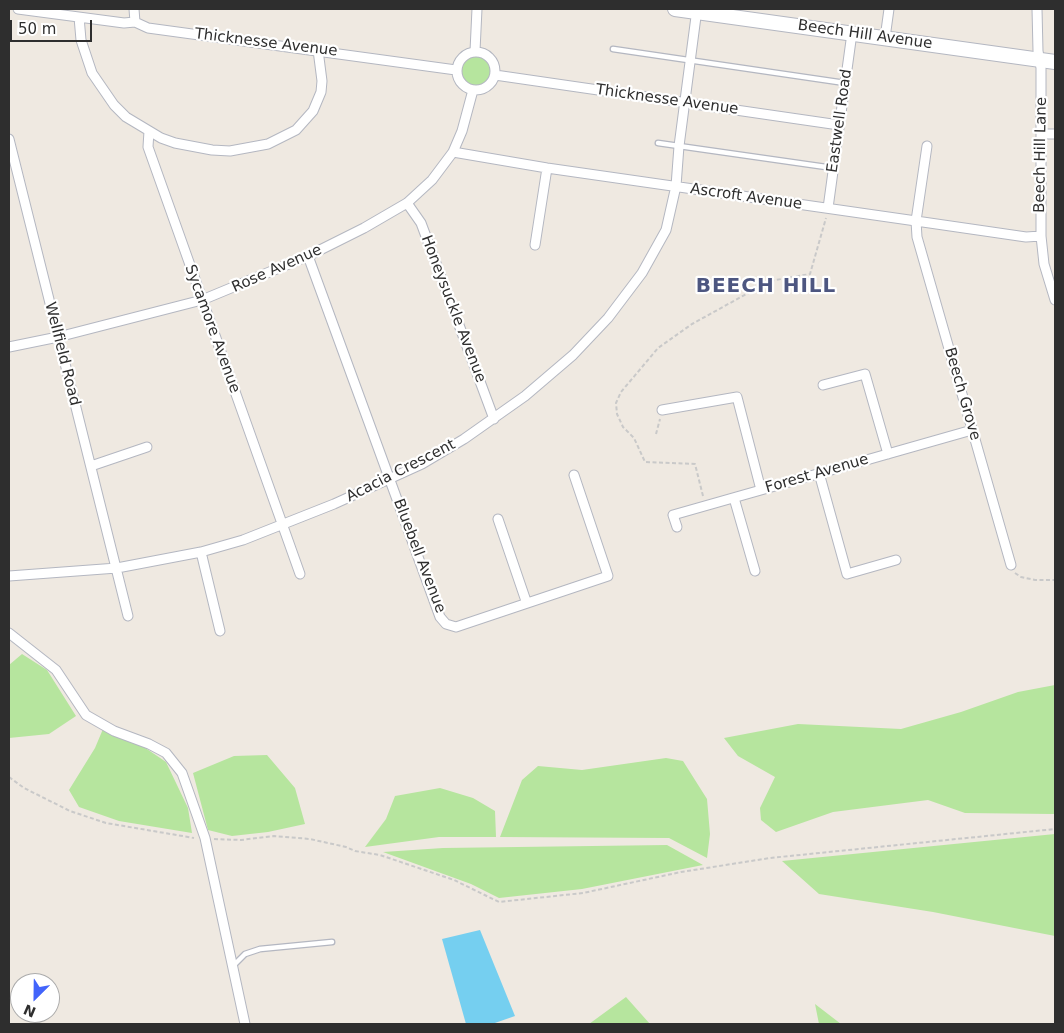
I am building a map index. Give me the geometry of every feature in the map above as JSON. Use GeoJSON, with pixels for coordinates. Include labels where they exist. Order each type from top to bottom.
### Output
{"type":"FeatureCollection","features":[{"type":"Feature","properties":{"kind":"street","name":"Thicknesse Avenue"},"geometry":{"type":"LineString","coordinates":[[18,9],[124,23],[135,22],[142,27],[456,70]]}},
{"type":"Feature","properties":{"kind":"street"},"geometry":{"type":"LineString","coordinates":[[134,9],[135,22]]}},
{"type":"Feature","properties":{"kind":"street"},"geometry":{"type":"LineString","coordinates":[[476,51],[477,9]]}},
{"type":"Feature","properties":{"kind":"street","name":"Beech Hill Avenue"},"geometry":{"type":"LineString","coordinates":[[675,9],[697,10],[1055,62]]}},
{"type":"Feature","properties":{"kind":"street"},"geometry":{"type":"LineString","coordinates":[[885,38],[889,9]]}},
{"type":"Feature","properties":{"kind":"street","name":"Beech Hill Lane"},"geometry":{"type":"LineString","coordinates":[[1037,9],[1042,134],[1041,236],[1044,264],[1055,300]]}},
{"type":"Feature","properties":{"kind":"street","name":"Acacia Crescent"},"geometry":{"type":"LineString","coordinates":[[9,576],[116,568],[201,552],[243,540],[390,479],[430,459],[494,418],[552,374],[593,335],[624,297],[657,250],[672,212],[697,10]]}},
{"type":"Feature","properties":{"kind":"street"},"geometry":{"type":"LineString","coordinates":[[79,17],[81,40],[92,74],[114,105],[149,131],[175,143],[212,150],[249,148],[284,138],[305,121],[318,101],[322,81],[318,50]]}},
{"type":"Feature","properties":{"kind":"street","name":"Eastwell Road"},"geometry":{"type":"LineString","coordinates":[[828,208],[852,33]]}},
{"type":"Feature","properties":{"kind":"street"},"geometry":{"type":"LineString","coordinates":[[476,51],[490,58],[493,62],[495,75],[490,85],[473,90],[462,85],[456,70],[462,57],[476,51]]}},
{"type":"Feature","properties":{"kind":"street","name":"Thicknesse Avenue"},"geometry":{"type":"LineString","coordinates":[[495,75],[839,125]]}},
{"type":"Feature","properties":{"kind":"street","name":"Rose Avenue"},"geometry":{"type":"LineString","coordinates":[[9,346],[58,337],[202,300],[308,256],[364,228],[407,203],[432,180],[453,152],[462,131],[473,90]]}},
{"type":"Feature","properties":{"kind":"street","name":"Sycamore Avenue"},"geometry":{"type":"LineString","coordinates":[[149,131],[148,147],[300,574]]}},
{"type":"Feature","properties":{"kind":"street"},"geometry":{"type":"LineString","coordinates":[[1042,134],[1055,134]]}},
{"type":"Feature","properties":{"kind":"street","name":"Wellfield Road"},"geometry":{"type":"LineString","coordinates":[[9,139],[128,616]]}},
{"type":"Feature","properties":{"kind":"street","name":"Beech Grove"},"geometry":{"type":"LineString","coordinates":[[927,146],[916,222],[917,237],[1011,566]]}},
{"type":"Feature","properties":{"kind":"street","name":"Ascroft Avenue"},"geometry":{"type":"LineString","coordinates":[[453,152],[546,168],[916,222],[1026,237],[1041,236]]}},
{"type":"Feature","properties":{"kind":"street"},"geometry":{"type":"LineString","coordinates":[[535,245],[546,168]]}},
{"type":"Feature","properties":{"kind":"street","name":"Honeysuckle Avenue"},"geometry":{"type":"LineString","coordinates":[[407,203],[421,223],[494,418]]}},
{"type":"Feature","properties":{"kind":"street","name":"Bluebell Avenue"},"geometry":{"type":"LineString","coordinates":[[308,256],[440,617],[446,624],[456,626],[526,601],[608,576],[574,475]]}},
{"type":"Feature","properties":{"kind":"street"},"geometry":{"type":"LineString","coordinates":[[823,386],[865,374],[888,454]]}},
{"type":"Feature","properties":{"kind":"street"},"geometry":{"type":"LineString","coordinates":[[662,410],[737,397],[761,490]]}},
{"type":"Feature","properties":{"kind":"street","name":"Forest Avenue"},"geometry":{"type":"LineString","coordinates":[[677,527],[673,515],[972,430]]}},
{"type":"Feature","properties":{"kind":"street"},"geometry":{"type":"LineString","coordinates":[[91,466],[147,447]]}},
{"type":"Feature","properties":{"kind":"street"},"geometry":{"type":"LineString","coordinates":[[819,474],[847,574],[896,560]]}},
{"type":"Feature","properties":{"kind":"street"},"geometry":{"type":"LineString","coordinates":[[734,498],[755,571]]}},
{"type":"Feature","properties":{"kind":"street"},"geometry":{"type":"LineString","coordinates":[[498,519],[526,601]]}},
{"type":"Feature","properties":{"kind":"street"},"geometry":{"type":"LineString","coordinates":[[201,552],[220,631]]}},
{"type":"Feature","properties":{"kind":"street"},"geometry":{"type":"LineString","coordinates":[[9,633],[56,670],[86,715],[114,732],[149,744],[166,753],[182,774],[205,838],[245,1024]]}},
{"type":"Feature","properties":{"kind":"lane"},"geometry":{"type":"LineString","coordinates":[[613,48],[690,62],[845,83]]}},
{"type":"Feature","properties":{"kind":"lane"},"geometry":{"type":"LineString","coordinates":[[658,143],[833,168]]}},
{"type":"Feature","properties":{"kind":"lane"},"geometry":{"type":"LineString","coordinates":[[233,966],[245,954],[260,949],[332,942]]}},
{"type":"Feature","properties":{"kind":"path"},"geometry":{"type":"LineString","coordinates":[[706,506],[695,464],[645,462],[634,438],[623,427],[617,414],[616,403],[621,392],[658,348],[692,324],[770,281],[810,274],[828,208]]}},
{"type":"Feature","properties":{"kind":"path"},"geometry":{"type":"LineString","coordinates":[[656,434],[662,410]]}},
{"type":"Feature","properties":{"kind":"path"},"geometry":{"type":"LineString","coordinates":[[1011,566],[1015,574],[1021,577],[1055,580]]}},
{"type":"Feature","properties":{"kind":"path"},"geometry":{"type":"LineString","coordinates":[[9,777],[24,788],[70,811],[106,823],[205,838],[241,840],[274,836],[346,847],[355,851],[380,855],[454,880],[499,902],[583,893],[681,872],[770,858],[1055,829]]}},
{"type":"Feature","properties":{"kind":"green space"},"geometry":{"type":"Polygon","coordinates":[[[476,56],[486,61],[491,71],[486,81],[476,86],[466,81],[461,71],[466,61],[476,56]]]}},
{"type":"Feature","properties":{"kind":"green space"},"geometry":{"type":"Polygon","coordinates":[[[22,654],[47,670],[76,716],[49,734],[9,738],[9,665],[22,654]]]}},
{"type":"Feature","properties":{"kind":"green space"},"geometry":{"type":"Polygon","coordinates":[[[1055,685],[1055,814],[965,813],[928,800],[833,812],[776,832],[761,820],[760,808],[775,777],[738,756],[724,738],[798,724],[901,729],[961,712],[1018,692],[1055,685]]]}},
{"type":"Feature","properties":{"kind":"green space"},"geometry":{"type":"Polygon","coordinates":[[[103,729],[141,745],[166,762],[188,808],[192,833],[119,821],[79,807],[69,790],[95,748],[103,729]]]}},
{"type":"Feature","properties":{"kind":"green space"},"geometry":{"type":"Polygon","coordinates":[[[267,755],[295,788],[305,824],[268,832],[232,836],[208,830],[193,773],[234,756],[267,755]]]}},
{"type":"Feature","properties":{"kind":"green space"},"geometry":{"type":"Polygon","coordinates":[[[666,758],[683,761],[707,799],[710,834],[707,858],[669,838],[500,837],[522,780],[538,766],[582,770],[666,758]]]}},
{"type":"Feature","properties":{"kind":"green space"},"geometry":{"type":"Polygon","coordinates":[[[440,788],[473,798],[495,811],[496,837],[439,837],[365,847],[386,819],[395,796],[440,788]]]}},
{"type":"Feature","properties":{"kind":"green space"},"geometry":{"type":"Polygon","coordinates":[[[1055,834],[1055,936],[933,912],[819,894],[782,861],[1055,834]]]}},
{"type":"Feature","properties":{"kind":"green space"},"geometry":{"type":"Polygon","coordinates":[[[667,845],[703,865],[582,889],[499,898],[471,884],[383,852],[443,848],[667,845]]]}},
{"type":"Feature","properties":{"kind":"green space"},"geometry":{"type":"Polygon","coordinates":[[[626,997],[650,1024],[589,1024],[626,997]]]}},
{"type":"Feature","properties":{"kind":"green space"},"geometry":{"type":"Polygon","coordinates":[[[815,1004],[841,1024],[819,1024],[815,1004]]]}},
{"type":"Feature","properties":{"kind":"water"},"geometry":{"type":"Polygon","coordinates":[[[480,930],[515,1016],[492,1024],[466,1024],[442,939],[480,930]]]}},
{"type":"Feature","properties":{"kind":"district","name":"BEECH HILL"},"geometry":{"type":"Point","coordinates":[766,287]}}]}
